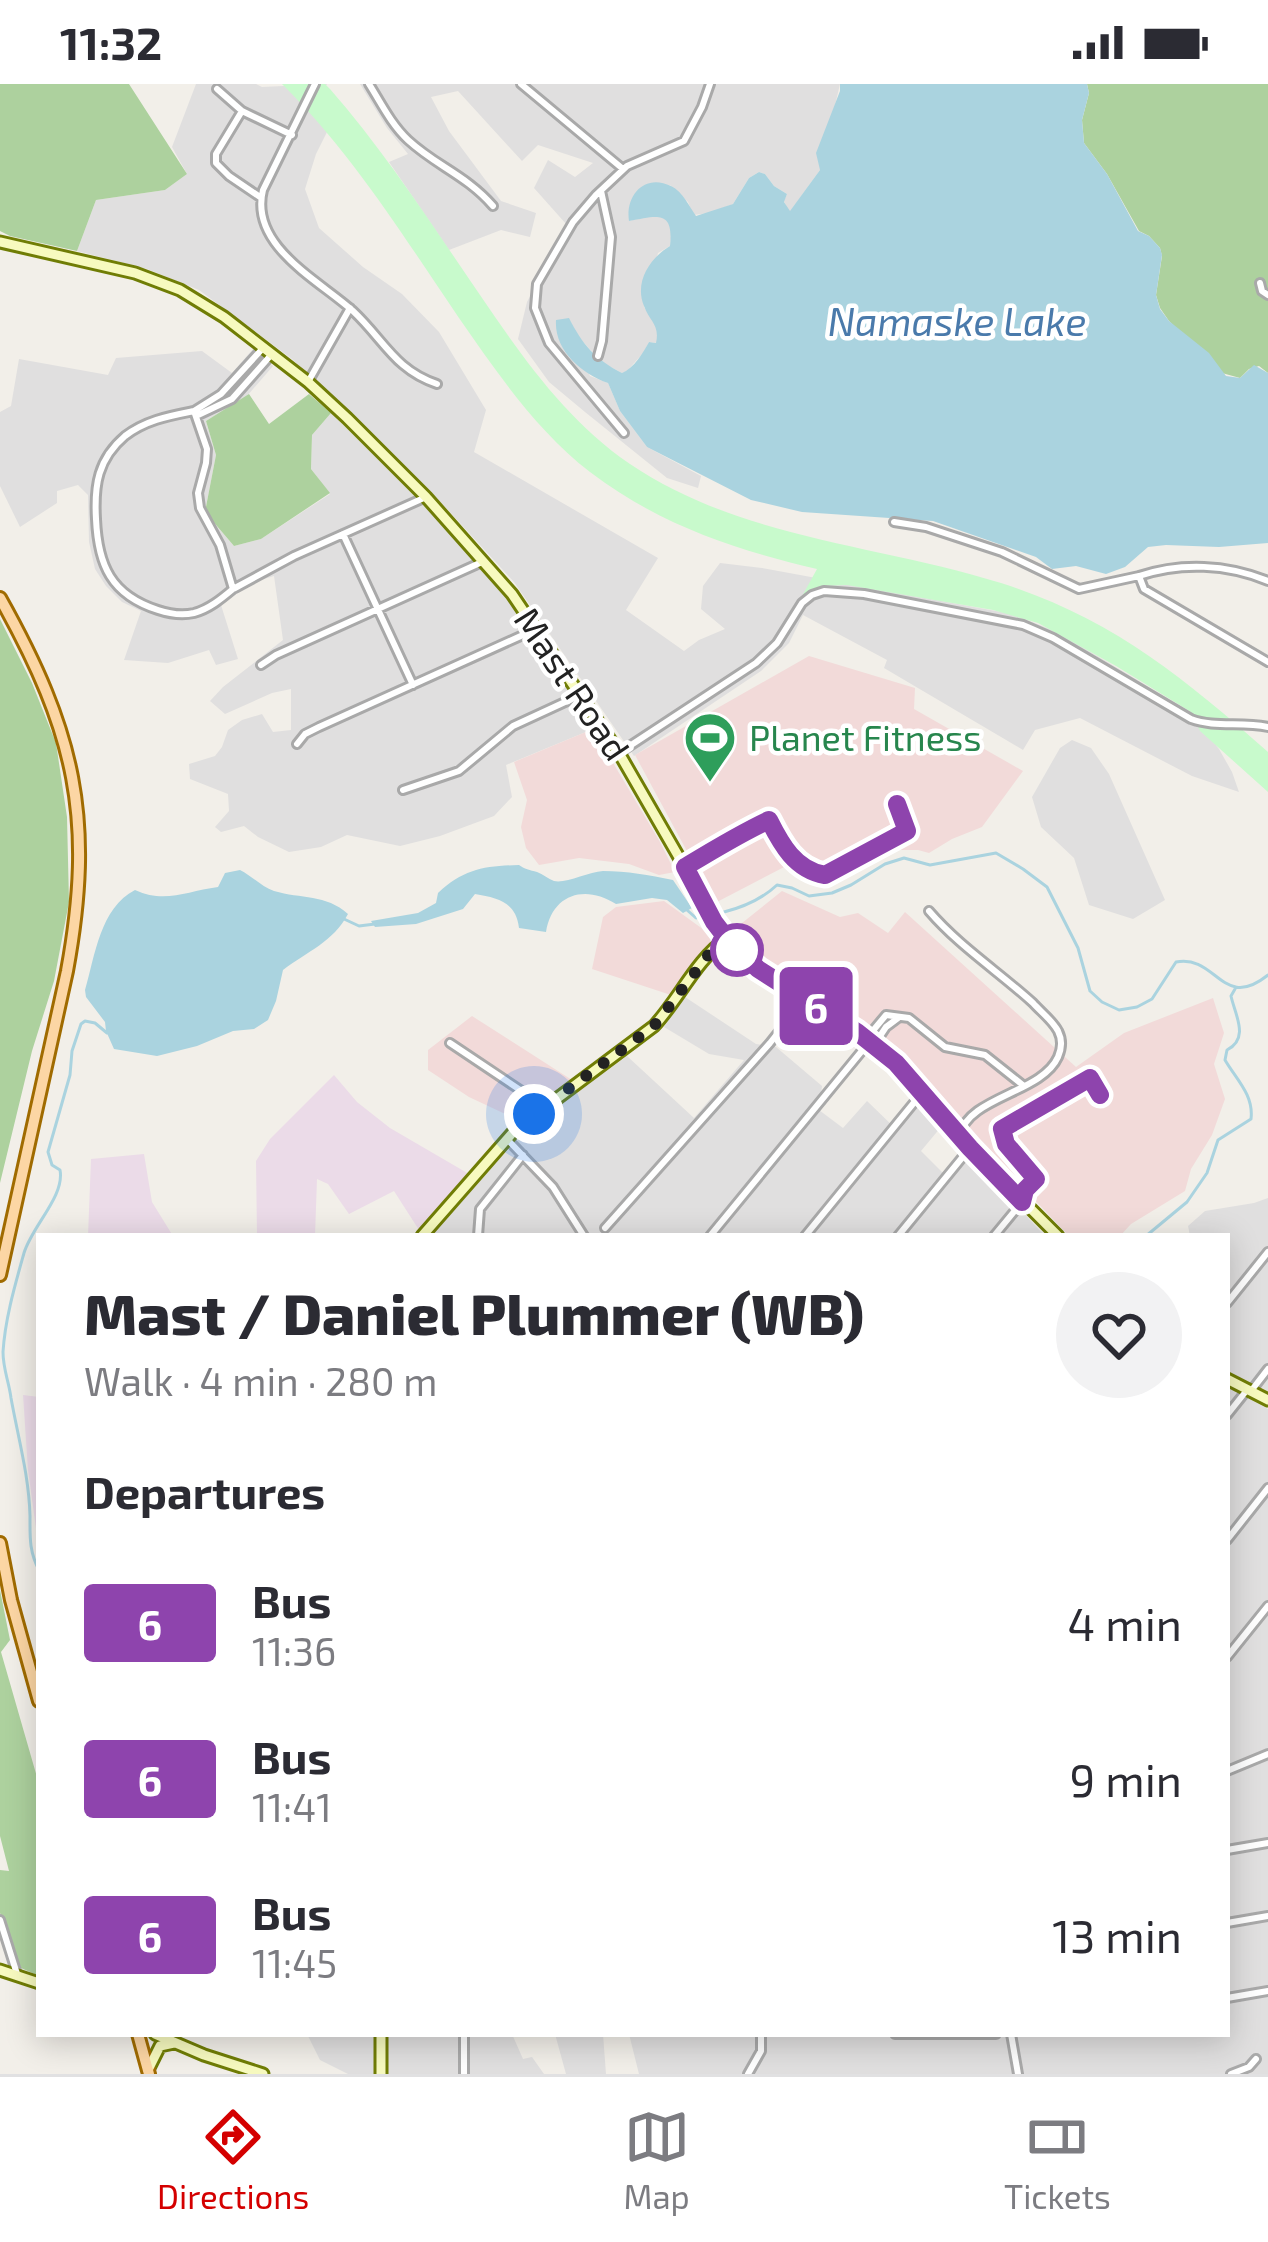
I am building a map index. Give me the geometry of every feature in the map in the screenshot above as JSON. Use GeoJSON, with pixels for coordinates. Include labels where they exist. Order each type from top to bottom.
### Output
{"type":"FeatureCollection","features":[{"type":"Feature","properties":{"kind":"main road","name":"Mast Road"},"geometry":{"type":"LineString","coordinates":[[0,242],[155,279],[194,297],[308,382],[426,497],[485,561],[537,628],[620,753],[726,939],[758,969],[870,1041],[1055,1233]]}},
{"type":"Feature","properties":{"kind":"main road"},"geometry":{"type":"LineString","coordinates":[[0,598],[42,680],[64,738],[76,791],[81,862],[67,971],[0,1274]]}},
{"type":"Feature","properties":{"kind":"main road"},"geometry":{"type":"LineString","coordinates":[[425,1233],[507,1139],[544,1106],[654,1026],[726,939]]}},
{"type":"Feature","properties":{"kind":"main road"},"geometry":{"type":"LineString","coordinates":[[1230,1380],[1268,1400]]}},
{"type":"Feature","properties":{"kind":"main road"},"geometry":{"type":"LineString","coordinates":[[0,1543],[36,1690]]}},
{"type":"Feature","properties":{"kind":"main road"},"geometry":{"type":"LineString","coordinates":[[0,1970],[36,1982]]}},
{"type":"Feature","properties":{"kind":"main road"},"geometry":{"type":"LineString","coordinates":[[139,2037],[149,2072]]}},
{"type":"Feature","properties":{"kind":"main road"},"geometry":{"type":"LineString","coordinates":[[162,2037],[262,2074]]}},
{"type":"Feature","properties":{"kind":"main road"},"geometry":{"type":"LineString","coordinates":[[381,2037],[381,2074]]}},
{"type":"Feature","properties":{"kind":"main road"},"geometry":{"type":"LineString","coordinates":[[149,2072],[160,2046],[175,2043]]}},
{"type":"Feature","properties":{"kind":"street"},"geometry":{"type":"LineString","coordinates":[[315,84],[260,197],[266,225],[284,254],[350,308],[406,370],[437,384]]}},
{"type":"Feature","properties":{"kind":"street"},"geometry":{"type":"LineString","coordinates":[[369,84],[410,142],[471,183],[493,206]]}},
{"type":"Feature","properties":{"kind":"street"},"geometry":{"type":"LineString","coordinates":[[521,84],[623,169]]}},
{"type":"Feature","properties":{"kind":"street"},"geometry":{"type":"LineString","coordinates":[[624,433],[549,343],[534,301],[537,284],[579,213],[623,169],[684,141],[710,84]]}},
{"type":"Feature","properties":{"kind":"street"},"geometry":{"type":"LineString","coordinates":[[218,89],[242,111],[292,135]]}},
{"type":"Feature","properties":{"kind":"street"},"geometry":{"type":"LineString","coordinates":[[242,111],[216,156],[219,166],[260,197]]}},
{"type":"Feature","properties":{"kind":"street"},"geometry":{"type":"LineString","coordinates":[[598,356],[611,237],[601,191]]}},
{"type":"Feature","properties":{"kind":"street"},"geometry":{"type":"LineString","coordinates":[[1260,283],[1268,295]]}},
{"type":"Feature","properties":{"kind":"street"},"geometry":{"type":"LineString","coordinates":[[308,382],[350,308]]}},
{"type":"Feature","properties":{"kind":"street"},"geometry":{"type":"LineString","coordinates":[[268,351],[195,413],[141,425],[104,459],[94,494],[99,553],[107,573],[124,593],[162,611],[197,612],[266,570],[426,497]]}},
{"type":"Feature","properties":{"kind":"street"},"geometry":{"type":"LineString","coordinates":[[195,413],[207,456],[198,500],[220,545],[233,589]]}},
{"type":"Feature","properties":{"kind":"street"},"geometry":{"type":"LineString","coordinates":[[894,522],[926,527],[1003,552],[1079,589],[1168,568],[1241,571],[1268,580]]}},
{"type":"Feature","properties":{"kind":"street"},"geometry":{"type":"LineString","coordinates":[[343,534],[413,685]]}},
{"type":"Feature","properties":{"kind":"street"},"geometry":{"type":"LineString","coordinates":[[261,664],[485,561]]}},
{"type":"Feature","properties":{"kind":"street"},"geometry":{"type":"LineString","coordinates":[[1139,576],[1144,589],[1268,662]]}},
{"type":"Feature","properties":{"kind":"street"},"geometry":{"type":"LineString","coordinates":[[620,753],[756,664],[777,644],[807,598],[824,591],[864,594],[1023,625],[1190,719],[1268,727]]}},
{"type":"Feature","properties":{"kind":"street"},"geometry":{"type":"LineString","coordinates":[[297,744],[305,734],[537,628]]}},
{"type":"Feature","properties":{"kind":"street"},"geometry":{"type":"LineString","coordinates":[[403,790],[450,776],[512,726],[582,695]]}},
{"type":"Feature","properties":{"kind":"street"},"geometry":{"type":"LineString","coordinates":[[929,911],[1013,985],[1057,1028],[1061,1040],[1058,1060],[1047,1072],[967,1119],[960,1136]]}},
{"type":"Feature","properties":{"kind":"street"},"geometry":{"type":"LineString","coordinates":[[605,1228],[805,999]]}},
{"type":"Feature","properties":{"kind":"street"},"geometry":{"type":"LineString","coordinates":[[712,1233],[870,1041],[886,1015],[909,1018],[945,1047],[985,1055],[1024,1086]]}},
{"type":"Feature","properties":{"kind":"street"},"geometry":{"type":"LineString","coordinates":[[870,1041],[878,1040],[899,1017]]}},
{"type":"Feature","properties":{"kind":"street"},"geometry":{"type":"LineString","coordinates":[[450,1043],[544,1106]]}},
{"type":"Feature","properties":{"kind":"street"},"geometry":{"type":"LineString","coordinates":[[807,1233],[923,1091]]}},
{"type":"Feature","properties":{"kind":"street"},"geometry":{"type":"LineString","coordinates":[[507,1139],[563,1199],[582,1233]]}},
{"type":"Feature","properties":{"kind":"street"},"geometry":{"type":"LineString","coordinates":[[900,1233],[970,1148]]}},
{"type":"Feature","properties":{"kind":"street"},"geometry":{"type":"LineString","coordinates":[[478,1233],[480,1209],[523,1155]]}},
{"type":"Feature","properties":{"kind":"street"},"geometry":{"type":"LineString","coordinates":[[996,1233],[1022,1202]]}},
{"type":"Feature","properties":{"kind":"street"},"geometry":{"type":"LineString","coordinates":[[1230,1299],[1268,1252]]}},
{"type":"Feature","properties":{"kind":"street"},"geometry":{"type":"LineString","coordinates":[[1230,1412],[1268,1369]]}},
{"type":"Feature","properties":{"kind":"street"},"geometry":{"type":"LineString","coordinates":[[1230,1536],[1268,1488]]}},
{"type":"Feature","properties":{"kind":"street"},"geometry":{"type":"LineString","coordinates":[[1230,1653],[1268,1606]]}},
{"type":"Feature","properties":{"kind":"street"},"geometry":{"type":"LineString","coordinates":[[1230,1770],[1268,1754]]}},
{"type":"Feature","properties":{"kind":"street"},"geometry":{"type":"LineString","coordinates":[[1230,1849],[1268,1843]]}},
{"type":"Feature","properties":{"kind":"street"},"geometry":{"type":"LineString","coordinates":[[1230,1922],[1268,1916]]}},
{"type":"Feature","properties":{"kind":"street"},"geometry":{"type":"LineString","coordinates":[[0,1920],[16,1974]]}},
{"type":"Feature","properties":{"kind":"street"},"geometry":{"type":"LineString","coordinates":[[1230,1997],[1268,1991]]}},
{"type":"Feature","properties":{"kind":"street"},"geometry":{"type":"LineString","coordinates":[[464,2037],[464,2074]]}},
{"type":"Feature","properties":{"kind":"street"},"geometry":{"type":"LineString","coordinates":[[748,2074],[761,2051],[761,2037]]}},
{"type":"Feature","properties":{"kind":"street"},"geometry":{"type":"LineString","coordinates":[[1012,2037],[1018,2074]]}},
{"type":"Feature","properties":{"kind":"street"},"geometry":{"type":"LineString","coordinates":[[1232,2074],[1256,2059]]}},
{"type":"Feature","properties":{"kind":"shaded area"},"geometry":{"type":"Polygon","coordinates":[[[196,84],[327,84],[312,108],[331,124],[305,189],[319,228],[402,294],[439,332],[486,410],[474,452],[658,558],[626,610],[684,651],[725,629],[701,609],[703,586],[720,563],[1012,614],[1057,632],[1191,712],[1219,749],[1239,792],[1192,776],[1080,718],[1035,730],[1023,750],[884,668],[887,660],[803,615],[789,643],[761,671],[634,756],[514,582],[436,497],[292,359],[199,290],[147,269],[77,251],[96,200],[165,190],[187,174],[172,147],[196,84]]]}},
{"type":"Feature","properties":{"kind":"shaded area"},"geometry":{"type":"Polygon","coordinates":[[[360,84],[840,84],[820,170],[789,213],[784,201],[787,194],[759,172],[749,178],[733,204],[710,213],[693,215],[688,202],[670,185],[629,221],[652,215],[669,221],[672,229],[670,246],[658,253],[644,307],[659,337],[657,343],[649,342],[627,371],[601,362],[569,319],[590,376],[608,383],[620,411],[647,447],[701,476],[698,488],[667,478],[585,412],[549,382],[518,339],[527,302],[567,225],[534,188],[548,160],[575,177],[593,163],[538,145],[522,161],[458,91],[431,97],[449,131],[501,201],[536,213],[530,237],[501,230],[449,250],[389,162],[408,154],[360,84]]]}},
{"type":"Feature","properties":{"kind":"shaded area"},"geometry":{"type":"Polygon","coordinates":[[[253,349],[273,366],[247,396],[206,421],[216,455],[205,512],[234,546],[261,539],[330,494],[311,469],[312,435],[331,413],[484,567],[593,729],[506,765],[512,797],[494,816],[400,846],[347,835],[321,847],[289,852],[244,826],[221,832],[215,827],[229,811],[228,794],[190,779],[189,764],[215,756],[228,730],[242,720],[262,714],[273,732],[291,730],[291,689],[225,714],[210,701],[283,640],[274,576],[251,583],[221,605],[238,659],[216,665],[209,650],[168,663],[124,660],[141,611],[122,602],[95,569],[88,495],[78,485],[57,491],[57,503],[20,527],[0,486],[0,412],[11,406],[19,359],[108,375],[116,358],[202,351],[232,373],[253,349]]]}},
{"type":"Feature","properties":{"kind":"shaded area"},"geometry":{"type":"Polygon","coordinates":[[[809,656],[915,688],[914,709],[1023,771],[982,827],[929,853],[897,850],[834,884],[814,885],[786,866],[715,903],[635,755],[809,656]]]}},
{"type":"Feature","properties":{"kind":"shaded area"},"geometry":{"type":"Polygon","coordinates":[[[593,729],[675,872],[659,875],[629,864],[579,858],[539,865],[526,848],[521,827],[527,800],[514,762],[593,729]]]}},
{"type":"Feature","properties":{"kind":"shaded area"},"geometry":{"type":"Polygon","coordinates":[[[1072,740],[1091,748],[1109,774],[1165,900],[1133,919],[1089,905],[1074,858],[1041,827],[1032,797],[1060,748],[1072,740]]]}},
{"type":"Feature","properties":{"kind":"shaded area"},"geometry":{"type":"Polygon","coordinates":[[[782,891],[840,917],[858,913],[888,933],[905,912],[1076,1067],[1124,1033],[1213,998],[1224,1033],[1214,1064],[1225,1099],[1185,1191],[1123,1233],[1066,1233],[890,1046],[759,959],[732,931],[782,891]]]}},
{"type":"Feature","properties":{"kind":"shaded area"},"geometry":{"type":"Polygon","coordinates":[[[664,901],[711,935],[674,996],[592,969],[603,917],[616,907],[664,901]]]}},
{"type":"Feature","properties":{"kind":"shaded area"},"geometry":{"type":"Polygon","coordinates":[[[685,997],[756,1044],[776,1047],[822,1086],[819,1110],[843,1128],[867,1101],[897,1130],[920,1101],[941,1127],[921,1151],[950,1180],[971,1157],[1042,1233],[433,1233],[538,1121],[627,1056],[694,1118],[744,1060],[709,1054],[664,1027],[685,997]]]}},
{"type":"Feature","properties":{"kind":"shaded area"},"geometry":{"type":"Polygon","coordinates":[[[472,1016],[572,1080],[518,1120],[469,1097],[428,1070],[428,1050],[472,1016]]]}},
{"type":"Feature","properties":{"kind":"shaded area"},"geometry":{"type":"Polygon","coordinates":[[[334,1075],[357,1102],[390,1128],[469,1174],[419,1230],[394,1191],[349,1214],[328,1184],[317,1179],[315,1233],[257,1233],[256,1161],[270,1139],[334,1075]]]}},
{"type":"Feature","properties":{"kind":"shaded area"},"geometry":{"type":"Polygon","coordinates":[[[144,1154],[152,1202],[171,1233],[88,1233],[91,1159],[144,1154]]]}},
{"type":"Feature","properties":{"kind":"shaded area"},"geometry":{"type":"Polygon","coordinates":[[[1268,1198],[1268,1391],[1230,1373],[1230,1233],[1189,1233],[1188,1226],[1205,1211],[1268,1198]]]}},
{"type":"Feature","properties":{"kind":"shaded area"},"geometry":{"type":"Polygon","coordinates":[[[1230,1389],[1268,1409],[1268,2074],[639,2074],[630,2037],[1230,2037],[1230,1389]]]}},
{"type":"Feature","properties":{"kind":"shaded area"},"geometry":{"type":"Polygon","coordinates":[[[23,1395],[36,1397],[36,1528],[23,1395]]]}},
{"type":"Feature","properties":{"kind":"shaded area"},"geometry":{"type":"Polygon","coordinates":[[[308,2037],[513,2037],[523,2059],[532,2057],[544,2074],[348,2074],[320,2060],[308,2037]]]}},
{"type":"Feature","properties":{"kind":"shaded area"},"geometry":{"type":"Polygon","coordinates":[[[556,2037],[603,2037],[606,2074],[566,2074],[556,2037]]]}},
{"type":"Feature","properties":{"kind":"green space"},"geometry":{"type":"Polygon","coordinates":[[[0,84],[129,84],[187,174],[165,190],[96,200],[77,251],[10,236],[0,231],[0,84]]]}},
{"type":"Feature","properties":{"kind":"green space"},"geometry":{"type":"Polygon","coordinates":[[[282,84],[325,84],[330,89],[547,387],[630,464],[717,509],[1001,583],[1077,614],[1175,675],[1268,752],[1268,792],[1200,731],[1191,712],[1038,623],[993,610],[847,585],[820,586],[801,598],[817,569],[698,533],[590,472],[519,400],[354,167],[282,84]]]}},
{"type":"Feature","properties":{"kind":"green space"},"geometry":{"type":"Polygon","coordinates":[[[1087,84],[1268,84],[1268,373],[1259,366],[1240,378],[1222,373],[1160,308],[1156,295],[1160,248],[1139,231],[1084,143],[1087,84]]]}},
{"type":"Feature","properties":{"kind":"green space"},"geometry":{"type":"Polygon","coordinates":[[[249,394],[269,424],[309,394],[331,413],[312,435],[311,469],[330,493],[261,539],[234,546],[205,512],[216,455],[206,421],[249,394]]]}},
{"type":"Feature","properties":{"kind":"green space"},"geometry":{"type":"Polygon","coordinates":[[[0,619],[56,743],[67,817],[69,902],[54,981],[0,1183],[0,619]]]}},
{"type":"Feature","properties":{"kind":"green space"},"geometry":{"type":"Polygon","coordinates":[[[0,1590],[10,1640],[1,1652],[36,1774],[36,1975],[21,1968],[0,1913],[0,1870],[9,1871],[0,1836],[0,1590]]]}},
{"type":"Feature","properties":{"kind":"water","name":"Namaske Lake"},"geometry":{"type":"Polygon","coordinates":[[[840,84],[1087,84],[1084,143],[1138,231],[1160,248],[1156,295],[1160,309],[1209,353],[1226,376],[1240,378],[1254,365],[1268,373],[1268,543],[1148,547],[1125,567],[1106,574],[1076,566],[1052,569],[1036,557],[933,521],[802,512],[751,500],[647,447],[620,411],[608,383],[579,367],[564,350],[556,320],[569,318],[591,350],[613,368],[622,373],[630,368],[649,342],[656,343],[656,328],[641,288],[650,264],[670,246],[671,234],[662,218],[629,221],[634,195],[653,182],[671,186],[696,216],[733,204],[749,178],[759,172],[787,194],[784,202],[790,211],[820,170],[816,153],[840,84]]]}},
{"type":"Feature","properties":{"kind":"water"},"geometry":{"type":"Polygon","coordinates":[[[519,865],[559,881],[603,871],[673,880],[692,908],[683,913],[667,900],[616,904],[582,894],[555,909],[546,932],[519,928],[514,912],[504,903],[475,894],[463,909],[416,924],[375,927],[371,921],[418,913],[466,874],[519,865]]]}},
{"type":"Feature","properties":{"kind":"water"},"geometry":{"type":"Polygon","coordinates":[[[240,870],[274,891],[322,900],[348,914],[327,939],[283,970],[268,1020],[254,1029],[233,1031],[157,1056],[114,1049],[105,1022],[85,990],[114,908],[135,890],[166,896],[218,887],[225,873],[240,870]]]}},
{"type":"Feature","properties":{"kind":"waterway"},"geometry":{"type":"LineString","coordinates":[[724,912],[752,902],[777,885],[809,896],[832,893],[904,858],[930,865],[996,853],[1047,887],[1078,948],[1090,991],[1119,1010],[1152,999],[1176,962],[1201,966],[1240,987],[1268,975]]}},
{"type":"Feature","properties":{"kind":"waterway"},"geometry":{"type":"LineString","coordinates":[[687,910],[696,918]]}},
{"type":"Feature","properties":{"kind":"waterway"},"geometry":{"type":"LineString","coordinates":[[344,919],[359,926],[375,924]]}},
{"type":"Feature","properties":{"kind":"waterway"},"geometry":{"type":"LineString","coordinates":[[1150,1233],[1187,1202],[1207,1173],[1218,1140],[1251,1119],[1247,1095],[1225,1060],[1239,1033],[1231,996],[1235,989]]}},
{"type":"Feature","properties":{"kind":"waterway"},"geometry":{"type":"LineString","coordinates":[[36,1563],[4,1340],[24,1253],[58,1190],[60,1170],[52,1165],[48,1152],[81,1024],[95,1023],[107,1033]]}},
{"type":"Feature","properties":{"kind":"bus line","name":"6"},"geometry":{"type":"LineString","coordinates":[[897,804],[907,831],[825,875],[792,858],[769,820],[728,838],[685,867],[731,944],[758,969],[880,1048],[1022,1202],[1025,1190],[1036,1179],[1006,1144],[1002,1129],[1090,1078],[1100,1095]]}},
{"type":"Feature","properties":{"kind":"place","name":"Planet Fitness"},"geometry":{"type":"Point","coordinates":[710,784]}},
{"type":"Feature","properties":{"kind":"route"},"geometry":{"type":"LineString","coordinates":[[534,1114],[654,1026],[716,945],[726,939],[737,950]]}}]}
